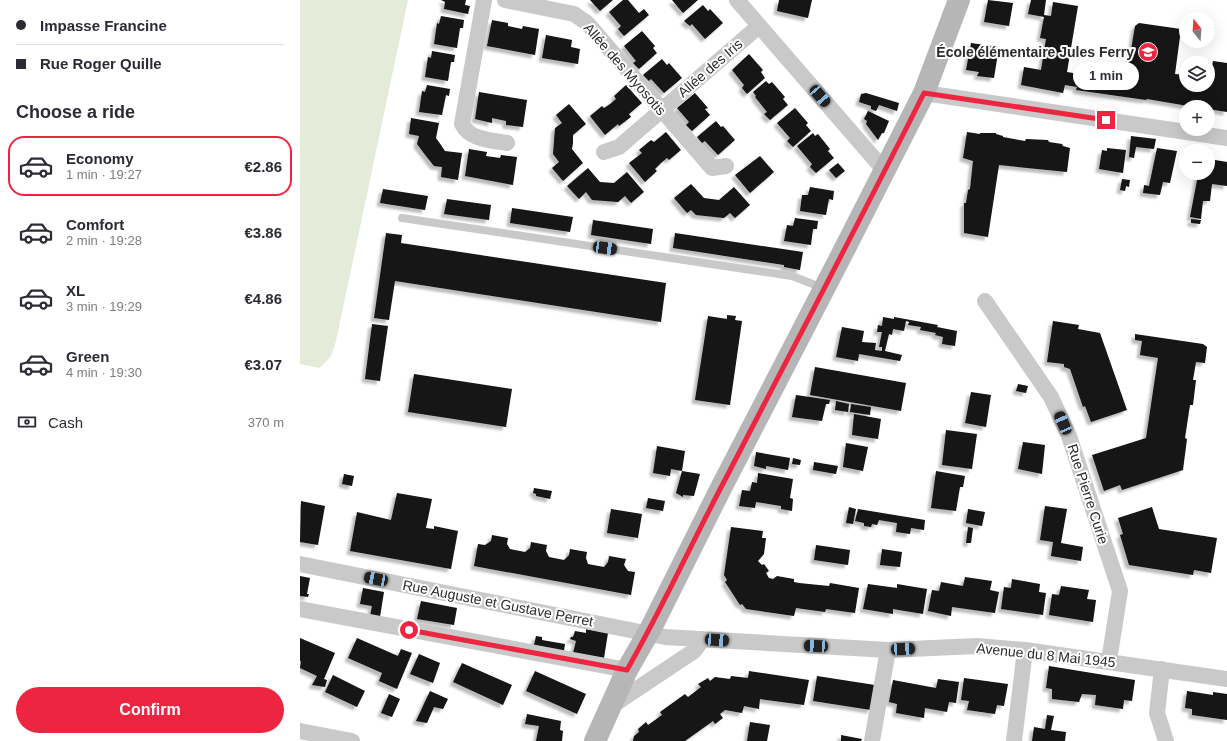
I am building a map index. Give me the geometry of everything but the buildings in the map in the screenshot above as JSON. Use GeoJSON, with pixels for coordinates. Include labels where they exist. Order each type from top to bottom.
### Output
{"type":"FeatureCollection","features":[{"type":"Feature","properties":{"kind":"main road"},"geometry":{"type":"LineString","coordinates":[[595,741],[627,670],[648,633],[924,93],[959,0]]}},
{"type":"Feature","properties":{"kind":"street"},"geometry":{"type":"LineString","coordinates":[[484,0],[462,124],[466,132],[473,136],[507,143]]}},
{"type":"Feature","properties":{"kind":"street","name":"Allée des Myosotis"},"geometry":{"type":"LineString","coordinates":[[505,0],[574,14],[587,23],[661,111],[712,168],[726,166]]}},
{"type":"Feature","properties":{"kind":"street"},"geometry":{"type":"LineString","coordinates":[[737,0],[884,170]]}},
{"type":"Feature","properties":{"kind":"street","name":"Allée des Iris"},"geometry":{"type":"LineString","coordinates":[[604,152],[619,147],[759,26]]}},
{"type":"Feature","properties":{"kind":"street"},"geometry":{"type":"LineString","coordinates":[[924,93],[1227,138]]}},
{"type":"Feature","properties":{"kind":"street","name":"Rue Pierre Curie"},"geometry":{"type":"LineString","coordinates":[[985,301],[1051,397],[1069,436],[1120,591],[1109,661]]}},
{"type":"Feature","properties":{"kind":"street","name":"Rue Auguste et Gustave Perret"},"geometry":{"type":"LineString","coordinates":[[300,564],[648,633]]}},
{"type":"Feature","properties":{"kind":"street"},"geometry":{"type":"LineString","coordinates":[[300,610],[627,670]]}},
{"type":"Feature","properties":{"kind":"street","name":"Avenue du 8 Mai 1945"},"geometry":{"type":"LineString","coordinates":[[648,633],[665,637],[888,650],[977,646],[1025,650],[1109,661],[1227,679]]}},
{"type":"Feature","properties":{"kind":"street"},"geometry":{"type":"LineString","coordinates":[[610,707],[694,651],[703,639]]}},
{"type":"Feature","properties":{"kind":"street"},"geometry":{"type":"LineString","coordinates":[[872,741],[888,650]]}},
{"type":"Feature","properties":{"kind":"street"},"geometry":{"type":"LineString","coordinates":[[1014,741],[1025,650]]}},
{"type":"Feature","properties":{"kind":"street"},"geometry":{"type":"LineString","coordinates":[[1162,669],[1157,713],[1166,741]]}},
{"type":"Feature","properties":{"kind":"street"},"geometry":{"type":"LineString","coordinates":[[300,731],[352,741]]}},
{"type":"Feature","properties":{"kind":"lane"},"geometry":{"type":"LineString","coordinates":[[402,218],[792,276],[824,288]]}},
{"type":"Feature","properties":{"kind":"green space"},"geometry":{"type":"Polygon","coordinates":[[[300,0],[408,0],[336,341],[331,356],[320,368],[300,364],[300,0]]]}},
{"type":"Feature","properties":{"kind":"place","name":"École élémentaire Jules Ferry"},"geometry":{"type":"Point","coordinates":[1148,52]}},
{"type":"Feature","properties":{"kind":"route"},"geometry":{"type":"LineString","coordinates":[[409,630],[627,670],[651,628],[721,488],[924,93],[1106,120]]}}]}
